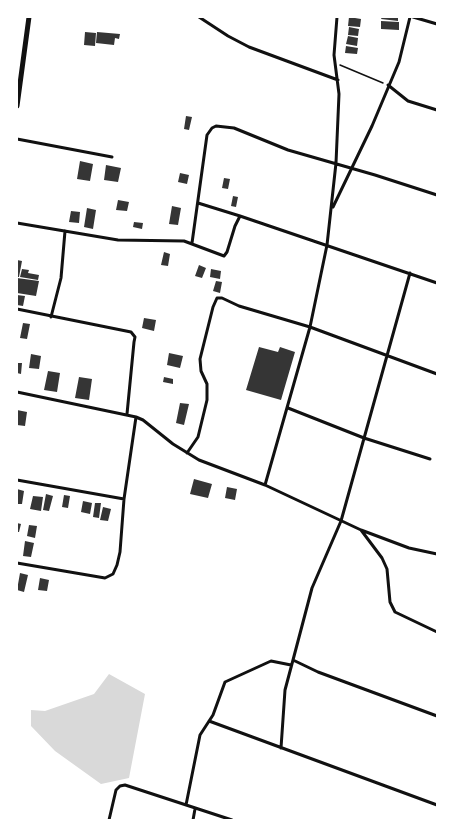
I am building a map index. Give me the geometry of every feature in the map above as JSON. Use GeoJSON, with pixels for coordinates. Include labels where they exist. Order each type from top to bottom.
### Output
{"type":"FeatureCollection","features":[{"type":"Feature","properties":{"kind":"main road"},"geometry":{"type":"LineString","coordinates":[[17,106],[19,76],[29,17]]}},
{"type":"Feature","properties":{"kind":"street"},"geometry":{"type":"LineString","coordinates":[[199,17],[228,36],[249,47],[338,80]]}},
{"type":"Feature","properties":{"kind":"street"},"geometry":{"type":"LineString","coordinates":[[265,485],[310,328],[327,245],[336,163],[339,94],[335,62],[337,17]]}},
{"type":"Feature","properties":{"kind":"street"},"geometry":{"type":"LineString","coordinates":[[331,211],[372,126],[403,52],[412,17],[437,24]]}},
{"type":"Feature","properties":{"kind":"street"},"geometry":{"type":"LineString","coordinates":[[388,85],[408,100],[437,110]]}},
{"type":"Feature","properties":{"kind":"street"},"geometry":{"type":"LineString","coordinates":[[192,243],[207,135],[209,130],[216,126],[234,128],[277,146],[437,195]]}},
{"type":"Feature","properties":{"kind":"street"},"geometry":{"type":"LineString","coordinates":[[17,139],[112,157]]}},
{"type":"Feature","properties":{"kind":"street"},"geometry":{"type":"LineString","coordinates":[[198,203],[437,283]]}},
{"type":"Feature","properties":{"kind":"street"},"geometry":{"type":"LineString","coordinates":[[17,224],[118,240],[174,240],[192,243],[224,256],[227,252],[235,226],[240,216]]}},
{"type":"Feature","properties":{"kind":"street"},"geometry":{"type":"LineString","coordinates":[[51,317],[61,278],[64,231]]}},
{"type":"Feature","properties":{"kind":"street"},"geometry":{"type":"LineString","coordinates":[[281,748],[283,706],[291,665],[312,588],[341,521],[410,273]]}},
{"type":"Feature","properties":{"kind":"street"},"geometry":{"type":"LineString","coordinates":[[187,453],[197,440],[207,400],[207,384],[201,372],[200,359],[214,302],[219,298],[239,306],[310,328],[437,374]]}},
{"type":"Feature","properties":{"kind":"street"},"geometry":{"type":"LineString","coordinates":[[17,309],[51,317],[128,330],[133,335],[134,342],[127,414]]}},
{"type":"Feature","properties":{"kind":"street"},"geometry":{"type":"LineString","coordinates":[[17,392],[136,417],[143,420],[187,453],[265,485],[361,530],[409,548],[437,554]]}},
{"type":"Feature","properties":{"kind":"street"},"geometry":{"type":"LineString","coordinates":[[288,408],[364,438],[430,459]]}},
{"type":"Feature","properties":{"kind":"street"},"geometry":{"type":"LineString","coordinates":[[17,564],[93,577],[110,577],[117,565],[120,552],[124,499],[136,417]]}},
{"type":"Feature","properties":{"kind":"street"},"geometry":{"type":"LineString","coordinates":[[17,480],[124,499]]}},
{"type":"Feature","properties":{"kind":"street"},"geometry":{"type":"LineString","coordinates":[[361,530],[382,558],[387,569],[390,602],[395,612],[437,632]]}},
{"type":"Feature","properties":{"kind":"street"},"geometry":{"type":"LineString","coordinates":[[293,660],[318,672],[437,716]]}},
{"type":"Feature","properties":{"kind":"street"},"geometry":{"type":"LineString","coordinates":[[186,806],[200,736],[209,721],[225,682],[271,662],[291,665]]}},
{"type":"Feature","properties":{"kind":"street"},"geometry":{"type":"LineString","coordinates":[[209,721],[437,805]]}},
{"type":"Feature","properties":{"kind":"street"},"geometry":{"type":"LineString","coordinates":[[109,820],[118,788],[125,785],[132,786],[186,806],[232,820]]}},
{"type":"Feature","properties":{"kind":"street"},"geometry":{"type":"LineString","coordinates":[[193,820],[196,809]]}},
{"type":"Feature","properties":{"kind":"path"},"geometry":{"type":"LineString","coordinates":[[335,62],[388,85]]}},
{"type":"Feature","properties":{"kind":"shaded area"},"geometry":{"type":"Polygon","coordinates":[[[109,674],[145,694],[129,778],[101,784],[55,751],[31,726],[31,710],[45,711],[94,694],[109,674]]]}},
{"type":"Feature","properties":{"kind":"building"},"geometry":{"type":"Polygon","coordinates":[[[349,17],[361,19],[360,27],[348,26],[349,17]]]}},
{"type":"Feature","properties":{"kind":"building"},"geometry":{"type":"Polygon","coordinates":[[[382,17],[398,17],[398,21],[381,19],[382,17]]]}},
{"type":"Feature","properties":{"kind":"building"},"geometry":{"type":"Polygon","coordinates":[[[381,21],[399,22],[399,30],[381,29],[381,21]]]}},
{"type":"Feature","properties":{"kind":"building"},"geometry":{"type":"Polygon","coordinates":[[[349,27],[359,29],[358,36],[348,35],[349,27]]]}},
{"type":"Feature","properties":{"kind":"building"},"geometry":{"type":"Polygon","coordinates":[[[85,32],[96,33],[95,46],[84,45],[85,32]]]}},
{"type":"Feature","properties":{"kind":"building"},"geometry":{"type":"Polygon","coordinates":[[[97,32],[120,34],[119,39],[115,38],[114,45],[96,43],[97,32]]]}},
{"type":"Feature","properties":{"kind":"building"},"geometry":{"type":"Polygon","coordinates":[[[348,36],[358,38],[357,46],[346,44],[348,36]]]}},
{"type":"Feature","properties":{"kind":"building"},"geometry":{"type":"Polygon","coordinates":[[[346,46],[358,48],[357,54],[345,53],[346,46]]]}},
{"type":"Feature","properties":{"kind":"building"},"geometry":{"type":"Polygon","coordinates":[[[186,116],[192,117],[189,130],[184,129],[186,116]]]}},
{"type":"Feature","properties":{"kind":"building"},"geometry":{"type":"Polygon","coordinates":[[[80,161],[93,164],[90,181],[77,179],[80,161]]]}},
{"type":"Feature","properties":{"kind":"building"},"geometry":{"type":"Polygon","coordinates":[[[106,165],[121,168],[118,182],[104,180],[106,165]]]}},
{"type":"Feature","properties":{"kind":"building"},"geometry":{"type":"Polygon","coordinates":[[[180,173],[189,175],[187,184],[178,182],[180,173]]]}},
{"type":"Feature","properties":{"kind":"building"},"geometry":{"type":"Polygon","coordinates":[[[224,178],[230,179],[228,189],[222,188],[224,178]]]}},
{"type":"Feature","properties":{"kind":"building"},"geometry":{"type":"Polygon","coordinates":[[[233,196],[238,197],[236,207],[231,206],[233,196]]]}},
{"type":"Feature","properties":{"kind":"building"},"geometry":{"type":"Polygon","coordinates":[[[118,200],[129,202],[127,211],[116,210],[118,200]]]}},
{"type":"Feature","properties":{"kind":"building"},"geometry":{"type":"Polygon","coordinates":[[[172,206],[181,208],[178,225],[169,224],[172,206]]]}},
{"type":"Feature","properties":{"kind":"building"},"geometry":{"type":"Polygon","coordinates":[[[87,208],[96,210],[93,229],[84,227],[87,208]]]}},
{"type":"Feature","properties":{"kind":"building"},"geometry":{"type":"Polygon","coordinates":[[[71,211],[80,212],[79,223],[69,222],[71,211]]]}},
{"type":"Feature","properties":{"kind":"building"},"geometry":{"type":"Polygon","coordinates":[[[134,222],[143,223],[142,229],[133,227],[134,222]]]}},
{"type":"Feature","properties":{"kind":"building"},"geometry":{"type":"Polygon","coordinates":[[[164,252],[170,254],[168,266],[161,265],[164,252]]]}},
{"type":"Feature","properties":{"kind":"building"},"geometry":{"type":"Polygon","coordinates":[[[17,260],[22,261],[19,277],[17,277],[17,260]]]}},
{"type":"Feature","properties":{"kind":"building"},"geometry":{"type":"Polygon","coordinates":[[[199,265],[206,268],[202,278],[195,276],[199,265]]]}},
{"type":"Feature","properties":{"kind":"building"},"geometry":{"type":"Polygon","coordinates":[[[22,269],[29,270],[28,273],[39,275],[38,280],[20,277],[22,269]]]}},
{"type":"Feature","properties":{"kind":"building"},"geometry":{"type":"Polygon","coordinates":[[[211,269],[221,271],[220,279],[210,277],[211,269]]]}},
{"type":"Feature","properties":{"kind":"building"},"geometry":{"type":"Polygon","coordinates":[[[17,278],[39,281],[36,296],[17,293],[17,278]]]}},
{"type":"Feature","properties":{"kind":"building"},"geometry":{"type":"Polygon","coordinates":[[[216,281],[222,282],[220,293],[213,291],[216,281]]]}},
{"type":"Feature","properties":{"kind":"building"},"geometry":{"type":"Polygon","coordinates":[[[17,295],[25,296],[23,306],[17,305],[17,295]]]}},
{"type":"Feature","properties":{"kind":"building"},"geometry":{"type":"Polygon","coordinates":[[[144,318],[156,320],[154,331],[142,328],[144,318]]]}},
{"type":"Feature","properties":{"kind":"building"},"geometry":{"type":"Polygon","coordinates":[[[23,323],[30,324],[27,339],[20,338],[23,323]]]}},
{"type":"Feature","properties":{"kind":"building"},"geometry":{"type":"Polygon","coordinates":[[[259,347],[278,352],[280,347],[295,352],[281,400],[246,390],[259,347]]]}},
{"type":"Feature","properties":{"kind":"building"},"geometry":{"type":"Polygon","coordinates":[[[169,353],[183,356],[180,368],[167,365],[169,353]]]}},
{"type":"Feature","properties":{"kind":"building"},"geometry":{"type":"Polygon","coordinates":[[[31,354],[41,356],[39,369],[29,368],[31,354]]]}},
{"type":"Feature","properties":{"kind":"building"},"geometry":{"type":"Polygon","coordinates":[[[17,363],[22,363],[21,374],[17,373],[17,363]]]}},
{"type":"Feature","properties":{"kind":"building"},"geometry":{"type":"Polygon","coordinates":[[[48,371],[60,373],[57,392],[44,390],[48,371]]]}},
{"type":"Feature","properties":{"kind":"building"},"geometry":{"type":"Polygon","coordinates":[[[79,377],[92,379],[89,400],[75,398],[79,377]]]}},
{"type":"Feature","properties":{"kind":"building"},"geometry":{"type":"Polygon","coordinates":[[[164,377],[173,379],[173,384],[163,382],[164,377]]]}},
{"type":"Feature","properties":{"kind":"building"},"geometry":{"type":"Polygon","coordinates":[[[180,403],[189,404],[184,425],[176,423],[180,403]]]}},
{"type":"Feature","properties":{"kind":"building"},"geometry":{"type":"Polygon","coordinates":[[[17,410],[27,412],[25,426],[17,425],[17,410]]]}},
{"type":"Feature","properties":{"kind":"building"},"geometry":{"type":"Polygon","coordinates":[[[194,479],[212,484],[208,498],[190,494],[194,479]]]}},
{"type":"Feature","properties":{"kind":"building"},"geometry":{"type":"Polygon","coordinates":[[[227,487],[237,489],[235,500],[225,498],[227,487]]]}},
{"type":"Feature","properties":{"kind":"building"},"geometry":{"type":"Polygon","coordinates":[[[17,489],[24,491],[22,504],[17,504],[17,489]]]}},
{"type":"Feature","properties":{"kind":"building"},"geometry":{"type":"Polygon","coordinates":[[[46,494],[53,496],[49,511],[43,510],[46,494]]]}},
{"type":"Feature","properties":{"kind":"building"},"geometry":{"type":"Polygon","coordinates":[[[64,495],[70,496],[68,508],[62,507],[64,495]]]}},
{"type":"Feature","properties":{"kind":"building"},"geometry":{"type":"Polygon","coordinates":[[[33,496],[43,497],[41,511],[30,509],[33,496]]]}},
{"type":"Feature","properties":{"kind":"building"},"geometry":{"type":"Polygon","coordinates":[[[83,501],[92,503],[90,514],[81,512],[83,501]]]}},
{"type":"Feature","properties":{"kind":"building"},"geometry":{"type":"Polygon","coordinates":[[[95,503],[101,503],[99,518],[93,517],[95,503]]]}},
{"type":"Feature","properties":{"kind":"building"},"geometry":{"type":"Polygon","coordinates":[[[103,507],[111,509],[108,521],[100,520],[103,507]]]}},
{"type":"Feature","properties":{"kind":"building"},"geometry":{"type":"Polygon","coordinates":[[[17,523],[21,524],[19,532],[17,532],[17,523]]]}},
{"type":"Feature","properties":{"kind":"building"},"geometry":{"type":"Polygon","coordinates":[[[29,525],[37,526],[35,538],[27,536],[29,525]]]}},
{"type":"Feature","properties":{"kind":"building"},"geometry":{"type":"Polygon","coordinates":[[[25,541],[34,543],[31,557],[23,556],[25,541]]]}},
{"type":"Feature","properties":{"kind":"building"},"geometry":{"type":"Polygon","coordinates":[[[20,573],[28,575],[24,592],[17,590],[20,573]]]}},
{"type":"Feature","properties":{"kind":"building"},"geometry":{"type":"Polygon","coordinates":[[[40,578],[49,580],[47,591],[38,590],[40,578]]]}}]}
